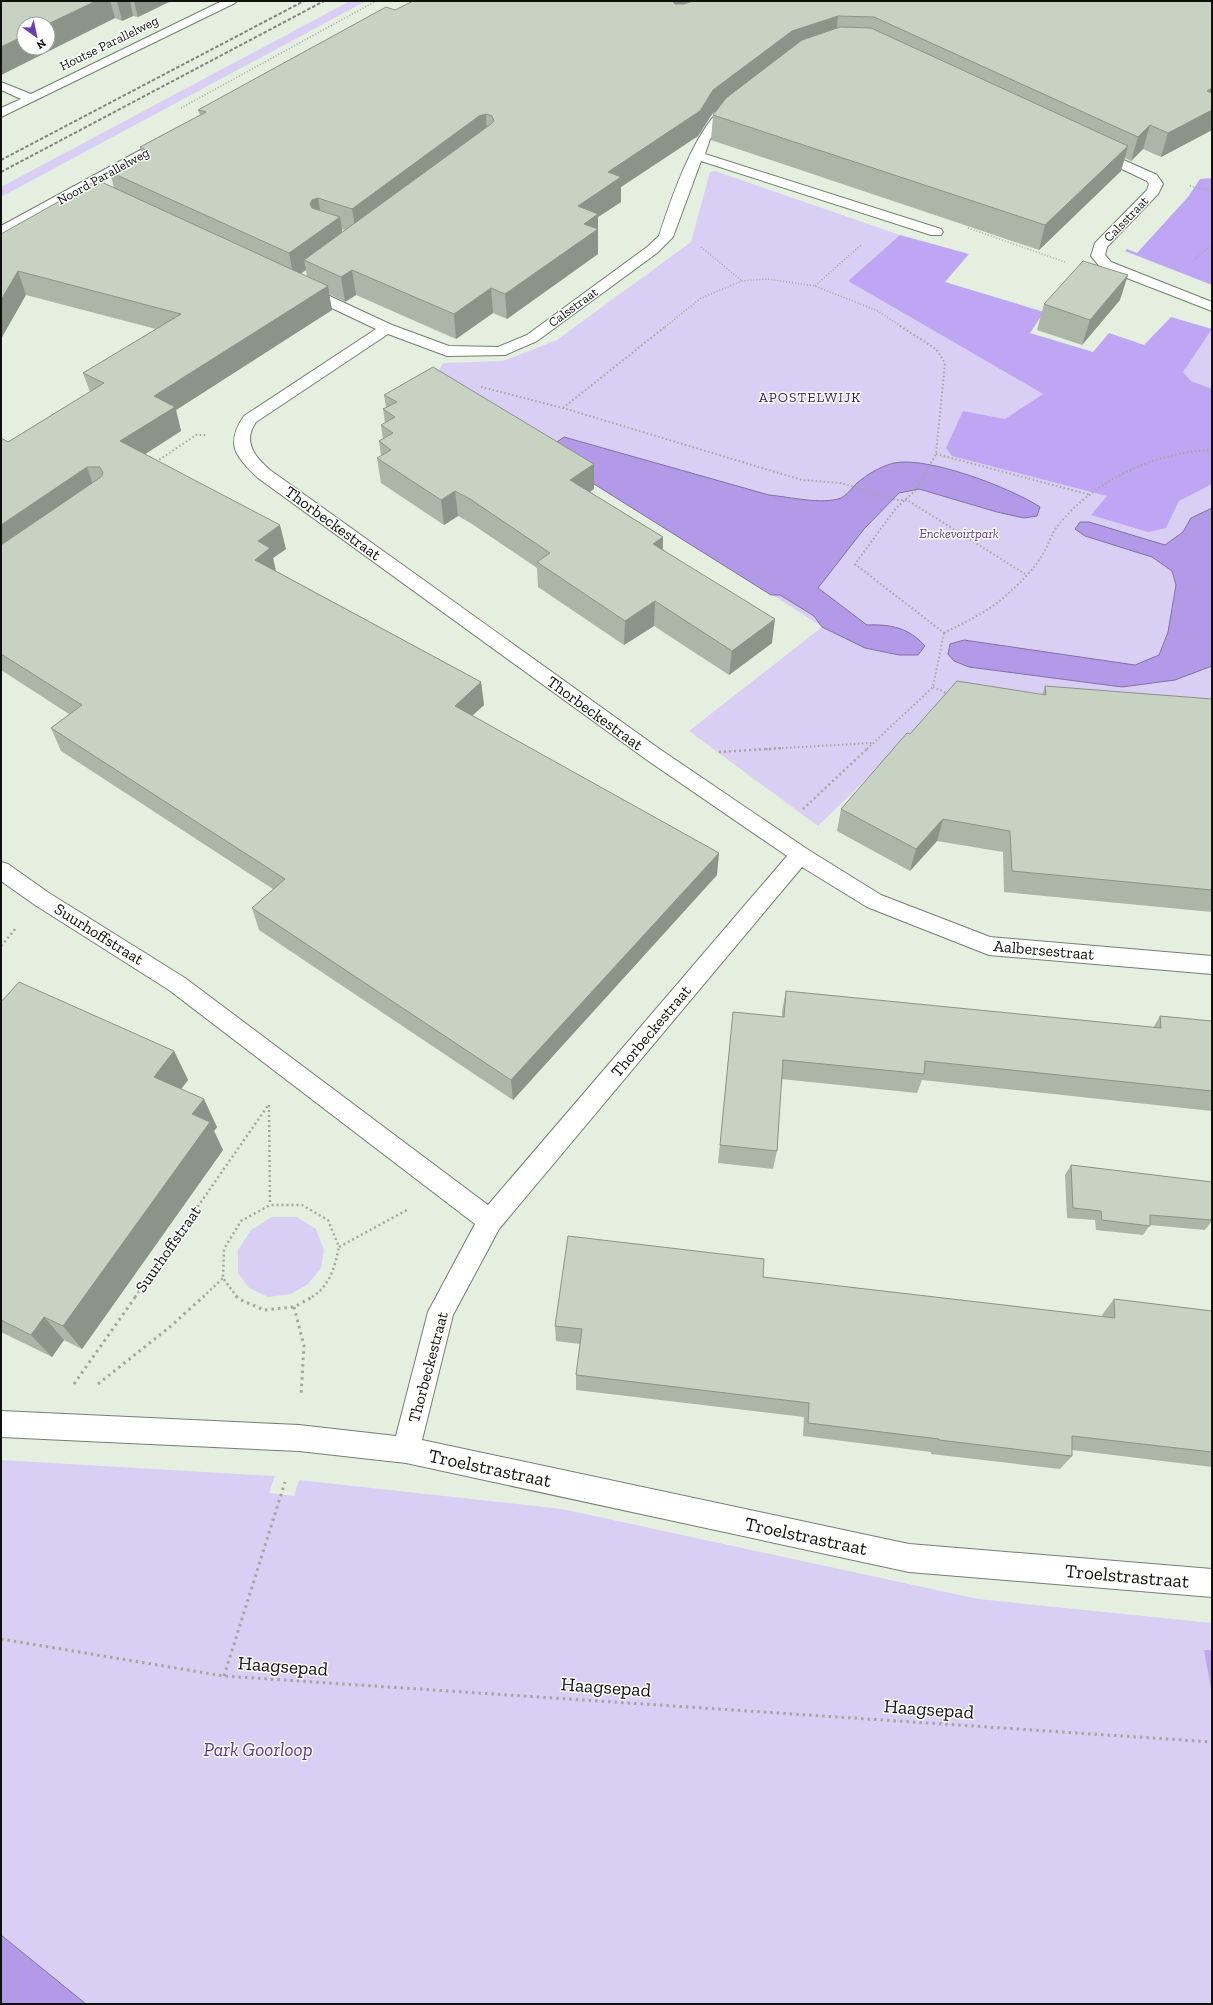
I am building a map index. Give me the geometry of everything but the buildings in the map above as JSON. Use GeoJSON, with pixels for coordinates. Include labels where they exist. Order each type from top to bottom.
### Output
{"type":"FeatureCollection","features":[{"type":"Feature","properties":{"kind":"street","name":"Houtse Parallelweg"},"geometry":{"type":"LineString","coordinates":[[1,113],[231,1]]}},
{"type":"Feature","properties":{"kind":"street"},"geometry":{"type":"LineString","coordinates":[[1,86],[30,98]]}},
{"type":"Feature","properties":{"kind":"street","name":"Calsstraat"},"geometry":{"type":"LineString","coordinates":[[387,328],[447,351],[473,353],[500,352],[532,338],[652,250],[666,237],[671,220],[704,139],[718,118],[742,100]]}},
{"type":"Feature","properties":{"kind":"street","name":"Noord Parallelweg"},"geometry":{"type":"LineString","coordinates":[[1,232],[90,190],[179,133]]}},
{"type":"Feature","properties":{"kind":"street","name":"Calsstraat"},"geometry":{"type":"LineString","coordinates":[[1087,148],[1152,178],[1156,184],[1154,191],[1100,246],[1098,256],[1106,265],[1212,307]]}},
{"type":"Feature","properties":{"kind":"street"},"geometry":{"type":"LineString","coordinates":[[698,156],[936,232]]}},
{"type":"Feature","properties":{"kind":"street"},"geometry":{"type":"LineString","coordinates":[[288,282],[387,328]]}},
{"type":"Feature","properties":{"kind":"street"},"geometry":{"type":"LineString","coordinates":[[242,434],[244,426],[250,419],[387,328]]}},
{"type":"Feature","properties":{"kind":"street","name":"Thorbeckestraat"},"geometry":{"type":"LineString","coordinates":[[242,434],[242,447],[248,460],[264,474],[654,756],[800,855],[490,1221],[441,1312],[406,1450]]}},
{"type":"Feature","properties":{"kind":"street","name":"Aalbersestraat"},"geometry":{"type":"LineString","coordinates":[[800,855],[874,901],[989,946],[1212,965]]}},
{"type":"Feature","properties":{"kind":"street","name":"Suurhoffstraat"},"geometry":{"type":"LineString","coordinates":[[1,870],[42,899],[177,984],[490,1221]]}},
{"type":"Feature","properties":{"kind":"street"},"geometry":{"type":"LineString","coordinates":[[1,1424],[299,1438],[406,1450]]}},
{"type":"Feature","properties":{"kind":"street","name":"Troelstrastraat"},"geometry":{"type":"LineString","coordinates":[[406,1450],[909,1558],[1212,1583]]}},
{"type":"Feature","properties":{"kind":"path"},"geometry":{"type":"LineString","coordinates":[[176,110],[376,1]]}},
{"type":"Feature","properties":{"kind":"path"},"geometry":{"type":"LineString","coordinates":[[815,286],[892,217]]}},
{"type":"Feature","properties":{"kind":"path"},"geometry":{"type":"LineString","coordinates":[[671,220],[742,281]]}},
{"type":"Feature","properties":{"kind":"path"},"geometry":{"type":"LineString","coordinates":[[936,232],[949,222],[1064,262],[1106,265]]}},
{"type":"Feature","properties":{"kind":"path"},"geometry":{"type":"LineString","coordinates":[[563,408],[700,298],[742,281],[768,279],[815,286],[878,311],[936,349],[945,363],[936,454],[915,491],[907,500],[896,508],[855,564],[944,633]]}},
{"type":"Feature","properties":{"kind":"path"},"geometry":{"type":"LineString","coordinates":[[473,353],[464,369],[467,380],[488,390],[563,408],[802,480],[841,483],[896,500],[907,500],[1025,574]]}},
{"type":"Feature","properties":{"kind":"path"},"geometry":{"type":"LineString","coordinates":[[152,464],[196,436],[242,434]]}},
{"type":"Feature","properties":{"kind":"path"},"geometry":{"type":"LineString","coordinates":[[944,633],[975,617],[1006,595],[1042,556],[1056,528],[1082,501],[1150,460],[1197,448],[1212,450]]}},
{"type":"Feature","properties":{"kind":"path"},"geometry":{"type":"LineString","coordinates":[[936,454],[1091,495]]}},
{"type":"Feature","properties":{"kind":"path"},"geometry":{"type":"LineString","coordinates":[[775,838],[810,802],[933,687],[944,633]]}},
{"type":"Feature","properties":{"kind":"path"},"geometry":{"type":"LineString","coordinates":[[933,687],[951,695]]}},
{"type":"Feature","properties":{"kind":"path"},"geometry":{"type":"LineString","coordinates":[[654,756],[873,743]]}},
{"type":"Feature","properties":{"kind":"path","name":"Suurhoffstraat"},"geometry":{"type":"LineString","coordinates":[[44,1427],[292,1072]]}},
{"type":"Feature","properties":{"kind":"path"},"geometry":{"type":"LineString","coordinates":[[269,1104],[270,1205]]}},
{"type":"Feature","properties":{"kind":"path"},"geometry":{"type":"LineString","coordinates":[[339,1247],[446,1188]]}},
{"type":"Feature","properties":{"kind":"path"},"geometry":{"type":"LineString","coordinates":[[270,1205],[302,1205],[328,1220],[339,1247],[334,1271],[318,1293],[294,1307],[264,1310],[239,1299],[224,1278],[224,1249],[241,1221],[270,1205]]}},
{"type":"Feature","properties":{"kind":"path"},"geometry":{"type":"LineString","coordinates":[[44,1427],[171,1326],[224,1278]]}},
{"type":"Feature","properties":{"kind":"path"},"geometry":{"type":"LineString","coordinates":[[224,1676],[299,1438],[304,1346],[294,1307]]}},
{"type":"Feature","properties":{"kind":"path","name":"Haagsepad"},"geometry":{"type":"LineString","coordinates":[[1,1639],[224,1676],[1212,1742]]}},
{"type":"Feature","properties":{"kind":"green space"},"geometry":{"type":"Polygon","coordinates":[[[350,1],[366,1],[1,197],[1,187],[350,1]]]}},
{"type":"Feature","properties":{"kind":"green space","name":"Enckevoirtpark"},"geometry":{"type":"Polygon","coordinates":[[[715,171],[900,235],[848,281],[1043,394],[1040,396],[1199,384],[1169,373],[1212,330],[1212,735],[948,700],[818,826],[689,731],[822,627],[824,628],[435,378],[443,363],[503,361],[557,340],[691,242],[710,172],[715,171]]]}},
{"type":"Feature","properties":{"kind":"green space"},"geometry":{"type":"Polygon","coordinates":[[[272,1217],[297,1217],[316,1229],[324,1250],[321,1268],[308,1284],[291,1294],[268,1297],[249,1288],[238,1273],[238,1250],[251,1230],[272,1217]]]}},
{"type":"Feature","properties":{"kind":"green space","name":"Park Goorloop"},"geometry":{"type":"Polygon","coordinates":[[[1,1460],[275,1476],[269,1493],[294,1496],[299,1480],[562,1509],[978,1599],[1212,1623],[1212,2004],[1,2004],[1,1460]]]}},
{"type":"Feature","properties":{"kind":"shaded area"},"geometry":{"type":"Polygon","coordinates":[[[1212,178],[1212,285],[1125,251],[1127,249],[1137,253],[1188,197],[1200,179],[1212,178]]]}},
{"type":"Feature","properties":{"kind":"shaded area"},"geometry":{"type":"Polygon","coordinates":[[[900,235],[969,254],[945,282],[1044,312],[1030,333],[1093,352],[1109,333],[1144,345],[1171,317],[1212,329],[1183,372],[1191,381],[1212,389],[1212,484],[1179,501],[1166,528],[1148,532],[1091,515],[1107,496],[952,456],[946,448],[963,411],[1005,419],[1043,394],[848,281],[900,235]]]}},
{"type":"Feature","properties":{"kind":"shaded area"},"geometry":{"type":"Polygon","coordinates":[[[564,437],[769,495],[816,501],[833,500],[843,497],[857,483],[879,469],[894,463],[909,462],[927,464],[969,475],[1010,491],[1040,507],[1037,516],[1024,518],[997,512],[919,489],[899,493],[864,529],[818,588],[867,625],[884,625],[899,628],[913,635],[925,646],[918,655],[899,655],[865,648],[822,627],[814,616],[780,595],[771,595],[543,452],[564,437]]]}},
{"type":"Feature","properties":{"kind":"shaded area"},"geometry":{"type":"Polygon","coordinates":[[[1212,508],[1212,666],[1175,680],[1122,687],[969,667],[954,661],[948,654],[950,644],[964,640],[1135,665],[1159,655],[1168,632],[1176,585],[1172,571],[1152,557],[1085,536],[1075,529],[1080,522],[1089,522],[1165,545],[1183,532],[1191,518],[1212,508]]]}},
{"type":"Feature","properties":{"kind":"shaded area"},"geometry":{"type":"Polygon","coordinates":[[[1204,1650],[1212,1650],[1212,1694],[1204,1650]]]}},
{"type":"Feature","properties":{"kind":"shaded area"},"geometry":{"type":"Polygon","coordinates":[[[1,1935],[86,2004],[1,2004],[1,1935]]]}},
{"type":"Feature","properties":{"kind":"railway"},"geometry":{"type":"LineString","coordinates":[[1,160],[304,1]]}},
{"type":"Feature","properties":{"kind":"railway"},"geometry":{"type":"LineString","coordinates":[[1,172],[324,1]]}},
{"type":"Feature","properties":{"kind":"district","name":"APOSTELWIJK"},"geometry":{"type":"Point","coordinates":[810,397]}}]}
